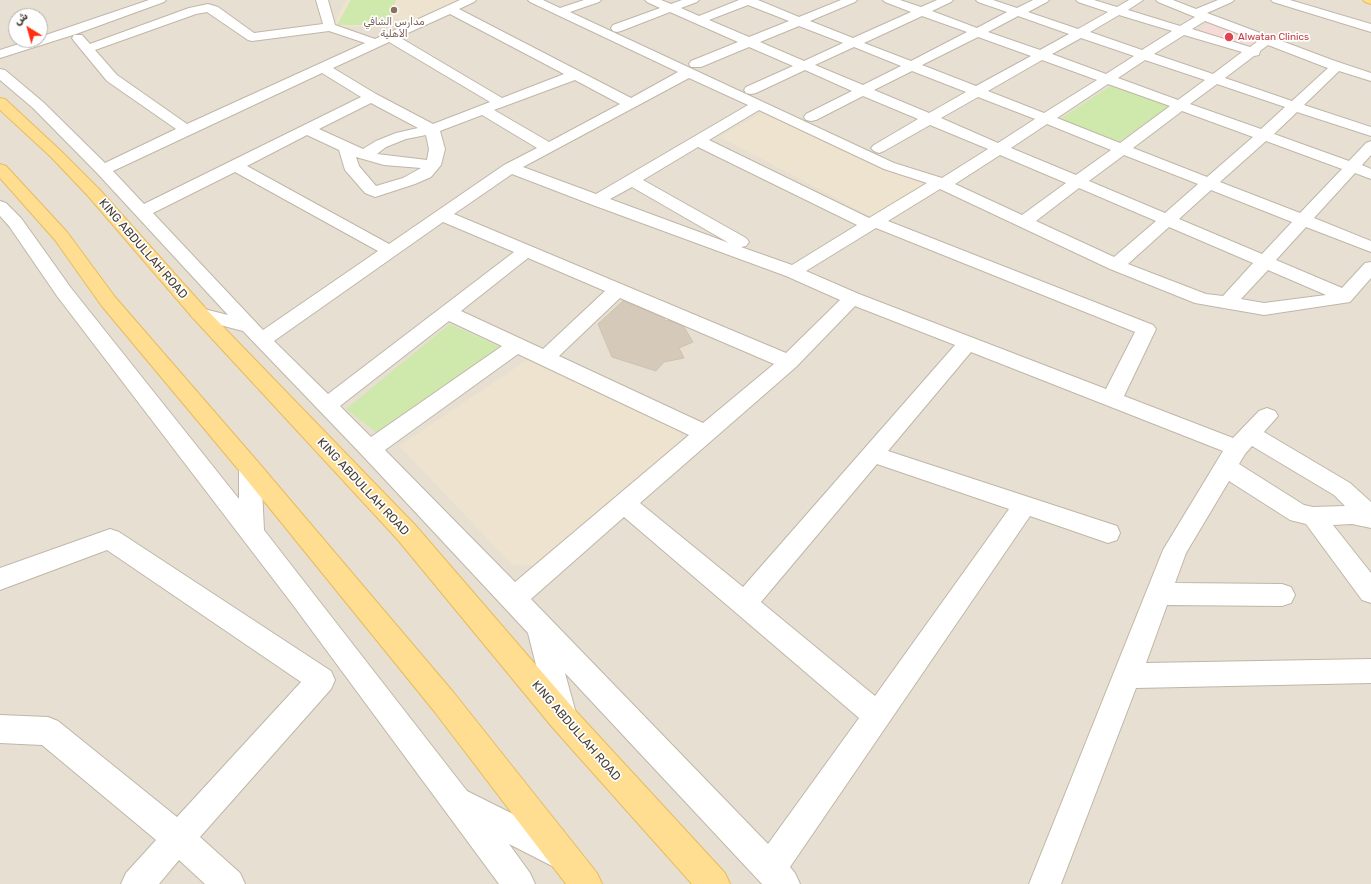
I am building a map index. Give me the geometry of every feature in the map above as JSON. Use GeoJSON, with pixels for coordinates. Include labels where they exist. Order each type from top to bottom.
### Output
{"type":"FeatureCollection","features":[{"type":"Feature","properties":{"kind":"main road","name":"KING ABDULLAH ROAD"},"geometry":{"type":"LineString","coordinates":[[0,102],[56,154],[94,193],[200,314],[407,533],[563,718],[714,884]]}},
{"type":"Feature","properties":{"kind":"main road"},"geometry":{"type":"LineString","coordinates":[[0,169],[62,236],[108,301],[250,468],[444,702],[586,884]]}},
{"type":"Feature","properties":{"kind":"street"},"geometry":{"type":"LineString","coordinates":[[0,54],[72,32],[160,0]]}},
{"type":"Feature","properties":{"kind":"street"},"geometry":{"type":"LineString","coordinates":[[322,0],[330,28]]}},
{"type":"Feature","properties":{"kind":"street"},"geometry":{"type":"LineString","coordinates":[[103,170],[322,67],[470,0]]}},
{"type":"Feature","properties":{"kind":"street"},"geometry":{"type":"LineString","coordinates":[[534,0],[563,6],[617,28],[758,104],[890,166],[938,182],[1116,265],[1202,299],[1264,309],[1343,298],[1367,277]]}},
{"type":"Feature","properties":{"kind":"street"},"geometry":{"type":"LineString","coordinates":[[563,6],[595,0]]}},
{"type":"Feature","properties":{"kind":"street"},"geometry":{"type":"LineString","coordinates":[[652,0],[1345,296]]}},
{"type":"Feature","properties":{"kind":"street"},"geometry":{"type":"LineString","coordinates":[[617,28],[693,0]]}},
{"type":"Feature","properties":{"kind":"street"},"geometry":{"type":"LineString","coordinates":[[699,20],[749,0],[977,92],[1371,247]]}},
{"type":"Feature","properties":{"kind":"street"},"geometry":{"type":"LineString","coordinates":[[256,333],[390,251],[510,168],[632,104],[692,68],[851,0]]}},
{"type":"Feature","properties":{"kind":"street"},"geometry":{"type":"LineString","coordinates":[[889,0],[1371,174]]}},
{"type":"Feature","properties":{"kind":"street"},"geometry":{"type":"LineString","coordinates":[[751,90],[947,0]]}},
{"type":"Feature","properties":{"kind":"street"},"geometry":{"type":"LineString","coordinates":[[982,0],[1371,132]]}},
{"type":"Feature","properties":{"kind":"street"},"geometry":{"type":"LineString","coordinates":[[811,117],[1043,0]]}},
{"type":"Feature","properties":{"kind":"street"},"geometry":{"type":"LineString","coordinates":[[1082,0],[1254,52]]}},
{"type":"Feature","properties":{"kind":"street"},"geometry":{"type":"LineString","coordinates":[[879,148],[1138,0]]}},
{"type":"Feature","properties":{"kind":"street"},"geometry":{"type":"LineString","coordinates":[[1162,0],[1337,66],[1371,77]]}},
{"type":"Feature","properties":{"kind":"street"},"geometry":{"type":"LineString","coordinates":[[792,272],[873,224],[938,182],[999,148],[1182,30],[1200,14],[1228,0]]}},
{"type":"Feature","properties":{"kind":"street"},"geometry":{"type":"LineString","coordinates":[[1277,0],[1371,28]]}},
{"type":"Feature","properties":{"kind":"street"},"geometry":{"type":"LineString","coordinates":[[563,6],[692,68],[751,90],[879,148],[904,160],[938,182]]}},
{"type":"Feature","properties":{"kind":"street"},"geometry":{"type":"LineString","coordinates":[[86,49],[201,8],[214,10],[252,37],[330,28],[376,43]]}},
{"type":"Feature","properties":{"kind":"street"},"geometry":{"type":"LineString","coordinates":[[450,9],[632,104]]}},
{"type":"Feature","properties":{"kind":"street"},"geometry":{"type":"LineString","coordinates":[[72,32],[112,78],[186,130]]}},
{"type":"Feature","properties":{"kind":"street"},"geometry":{"type":"LineString","coordinates":[[389,37],[501,103]]}},
{"type":"Feature","properties":{"kind":"street"},"geometry":{"type":"LineString","coordinates":[[1024,222],[1254,52],[1268,40]]}},
{"type":"Feature","properties":{"kind":"street"},"geometry":{"type":"LineString","coordinates":[[1116,265],[1264,135],[1337,66]]}},
{"type":"Feature","properties":{"kind":"street"},"geometry":{"type":"LineString","coordinates":[[322,67],[371,97],[432,129],[437,149],[433,166],[425,174],[410,181],[375,192],[371,190],[351,167],[346,148]]}},
{"type":"Feature","properties":{"kind":"street"},"geometry":{"type":"LineString","coordinates":[[0,73],[38,105],[103,170],[326,406],[370,449],[514,598],[540,628],[777,877],[878,716],[1025,505]]}},
{"type":"Feature","properties":{"kind":"street"},"geometry":{"type":"LineString","coordinates":[[365,155],[380,144],[401,136],[432,129],[575,75]]}},
{"type":"Feature","properties":{"kind":"street"},"geometry":{"type":"LineString","coordinates":[[142,212],[371,97]]}},
{"type":"Feature","properties":{"kind":"street"},"geometry":{"type":"LineString","coordinates":[[596,201],[758,104]]}},
{"type":"Feature","properties":{"kind":"street"},"geometry":{"type":"LineString","coordinates":[[484,110],[549,148]]}},
{"type":"Feature","properties":{"kind":"street"},"geometry":{"type":"LineString","coordinates":[[307,129],[346,148],[365,155],[384,160],[433,166]]}},
{"type":"Feature","properties":{"kind":"street"},"geometry":{"type":"LineString","coordinates":[[698,141],[873,224],[1146,329],[1112,399]]}},
{"type":"Feature","properties":{"kind":"street"},"geometry":{"type":"LineString","coordinates":[[1227,303],[1371,146]]}},
{"type":"Feature","properties":{"kind":"street"},"geometry":{"type":"LineString","coordinates":[[234,165],[390,251]]}},
{"type":"Feature","properties":{"kind":"street"},"geometry":{"type":"LineString","coordinates":[[510,168],[596,201],[792,272],[852,298],[1112,399],[1245,441],[1342,489],[1371,518]]}},
{"type":"Feature","properties":{"kind":"street"},"geometry":{"type":"LineString","coordinates":[[632,180],[792,272]]}},
{"type":"Feature","properties":{"kind":"street"},"geometry":{"type":"LineString","coordinates":[[441,216],[789,362]]}},
{"type":"Feature","properties":{"kind":"street"},"geometry":{"type":"LineString","coordinates":[[5,220],[64,292],[252,532],[519,884]]}},
{"type":"Feature","properties":{"kind":"street"},"geometry":{"type":"LineString","coordinates":[[326,406],[527,251]]}},
{"type":"Feature","properties":{"kind":"street"},"geometry":{"type":"LineString","coordinates":[[545,358],[617,290]]}},
{"type":"Feature","properties":{"kind":"street"},"geometry":{"type":"LineString","coordinates":[[514,598],[789,362],[852,298]]}},
{"type":"Feature","properties":{"kind":"street"},"geometry":{"type":"LineString","coordinates":[[447,312],[706,434]]}},
{"type":"Feature","properties":{"kind":"street"},"geometry":{"type":"LineString","coordinates":[[200,314],[256,333]]}},
{"type":"Feature","properties":{"kind":"street"},"geometry":{"type":"LineString","coordinates":[[744,604],[968,343]]}},
{"type":"Feature","properties":{"kind":"street"},"geometry":{"type":"LineString","coordinates":[[370,449],[517,345]]}},
{"type":"Feature","properties":{"kind":"street"},"geometry":{"type":"LineString","coordinates":[[1245,441],[1298,513],[1313,516],[1352,515],[1371,518]]}},
{"type":"Feature","properties":{"kind":"street"},"geometry":{"type":"LineString","coordinates":[[1045,884],[1127,676],[1174,550],[1245,441]]}},
{"type":"Feature","properties":{"kind":"street"},"geometry":{"type":"LineString","coordinates":[[873,454],[1108,533]]}},
{"type":"Feature","properties":{"kind":"street"},"geometry":{"type":"LineString","coordinates":[[250,468],[252,532]]}},
{"type":"Feature","properties":{"kind":"street"},"geometry":{"type":"LineString","coordinates":[[625,504],[878,716]]}},
{"type":"Feature","properties":{"kind":"street"},"geometry":{"type":"LineString","coordinates":[[1313,516],[1371,592]]}},
{"type":"Feature","properties":{"kind":"street"},"geometry":{"type":"LineString","coordinates":[[0,579],[110,539],[321,680],[137,884]]}},
{"type":"Feature","properties":{"kind":"street"},"geometry":{"type":"LineString","coordinates":[[1158,594],[1282,595]]}},
{"type":"Feature","properties":{"kind":"street"},"geometry":{"type":"LineString","coordinates":[[540,628],[563,718]]}},
{"type":"Feature","properties":{"kind":"street"},"geometry":{"type":"LineString","coordinates":[[1127,676],[1371,671]]}},
{"type":"Feature","properties":{"kind":"street"},"geometry":{"type":"LineString","coordinates":[[0,729],[48,731],[178,838],[229,884]]}},
{"type":"Feature","properties":{"kind":"street"},"geometry":{"type":"LineString","coordinates":[[456,801],[564,856]]}},
{"type":"Feature","properties":{"kind":"shaded area"},"geometry":{"type":"Polygon","coordinates":[[[0,0],[1371,0],[1371,884],[0,884],[0,0]]]}},
{"type":"Feature","properties":{"kind":"shaded area","name":"مدارس الشافي الأهلية"},"geometry":{"type":"Polygon","coordinates":[[[346,0],[466,0],[412,25],[396,18],[390,27],[332,27],[346,0]]]}},
{"type":"Feature","properties":{"kind":"shaded area","name":"Alwatan Clinics"},"geometry":{"type":"Polygon","coordinates":[[[1210,22],[1261,41],[1247,49],[1196,33],[1210,22]]]}},
{"type":"Feature","properties":{"kind":"shaded area"},"geometry":{"type":"Polygon","coordinates":[[[764,111],[925,185],[872,217],[720,137],[764,111]]]}},
{"type":"Feature","properties":{"kind":"shaded area"},"geometry":{"type":"Polygon","coordinates":[[[527,360],[679,427],[681,441],[538,566],[512,565],[399,446],[527,360]]]}},
{"type":"Feature","properties":{"kind":"green space"},"geometry":{"type":"Polygon","coordinates":[[[351,0],[396,0],[387,25],[337,25],[351,0]]]}},
{"type":"Feature","properties":{"kind":"green space"},"geometry":{"type":"Polygon","coordinates":[[[1112,85],[1171,105],[1117,143],[1060,119],[1112,85]]]}},
{"type":"Feature","properties":{"kind":"green space"},"geometry":{"type":"Polygon","coordinates":[[[450,324],[500,347],[376,432],[346,409],[450,324]]]}},
{"type":"Feature","properties":{"kind":"building"},"geometry":{"type":"Polygon","coordinates":[[[623,301],[664,318],[665,321],[668,320],[684,327],[693,342],[679,348],[684,358],[664,362],[656,371],[612,357],[598,324],[623,301]]]}},
{"type":"Feature","properties":{"kind":"place","name":"مدارس الشافي الأهلية"},"geometry":{"type":"Point","coordinates":[394,10]}},
{"type":"Feature","properties":{"kind":"place","name":"Alwatan Clinics"},"geometry":{"type":"Point","coordinates":[1229,37]}}]}
